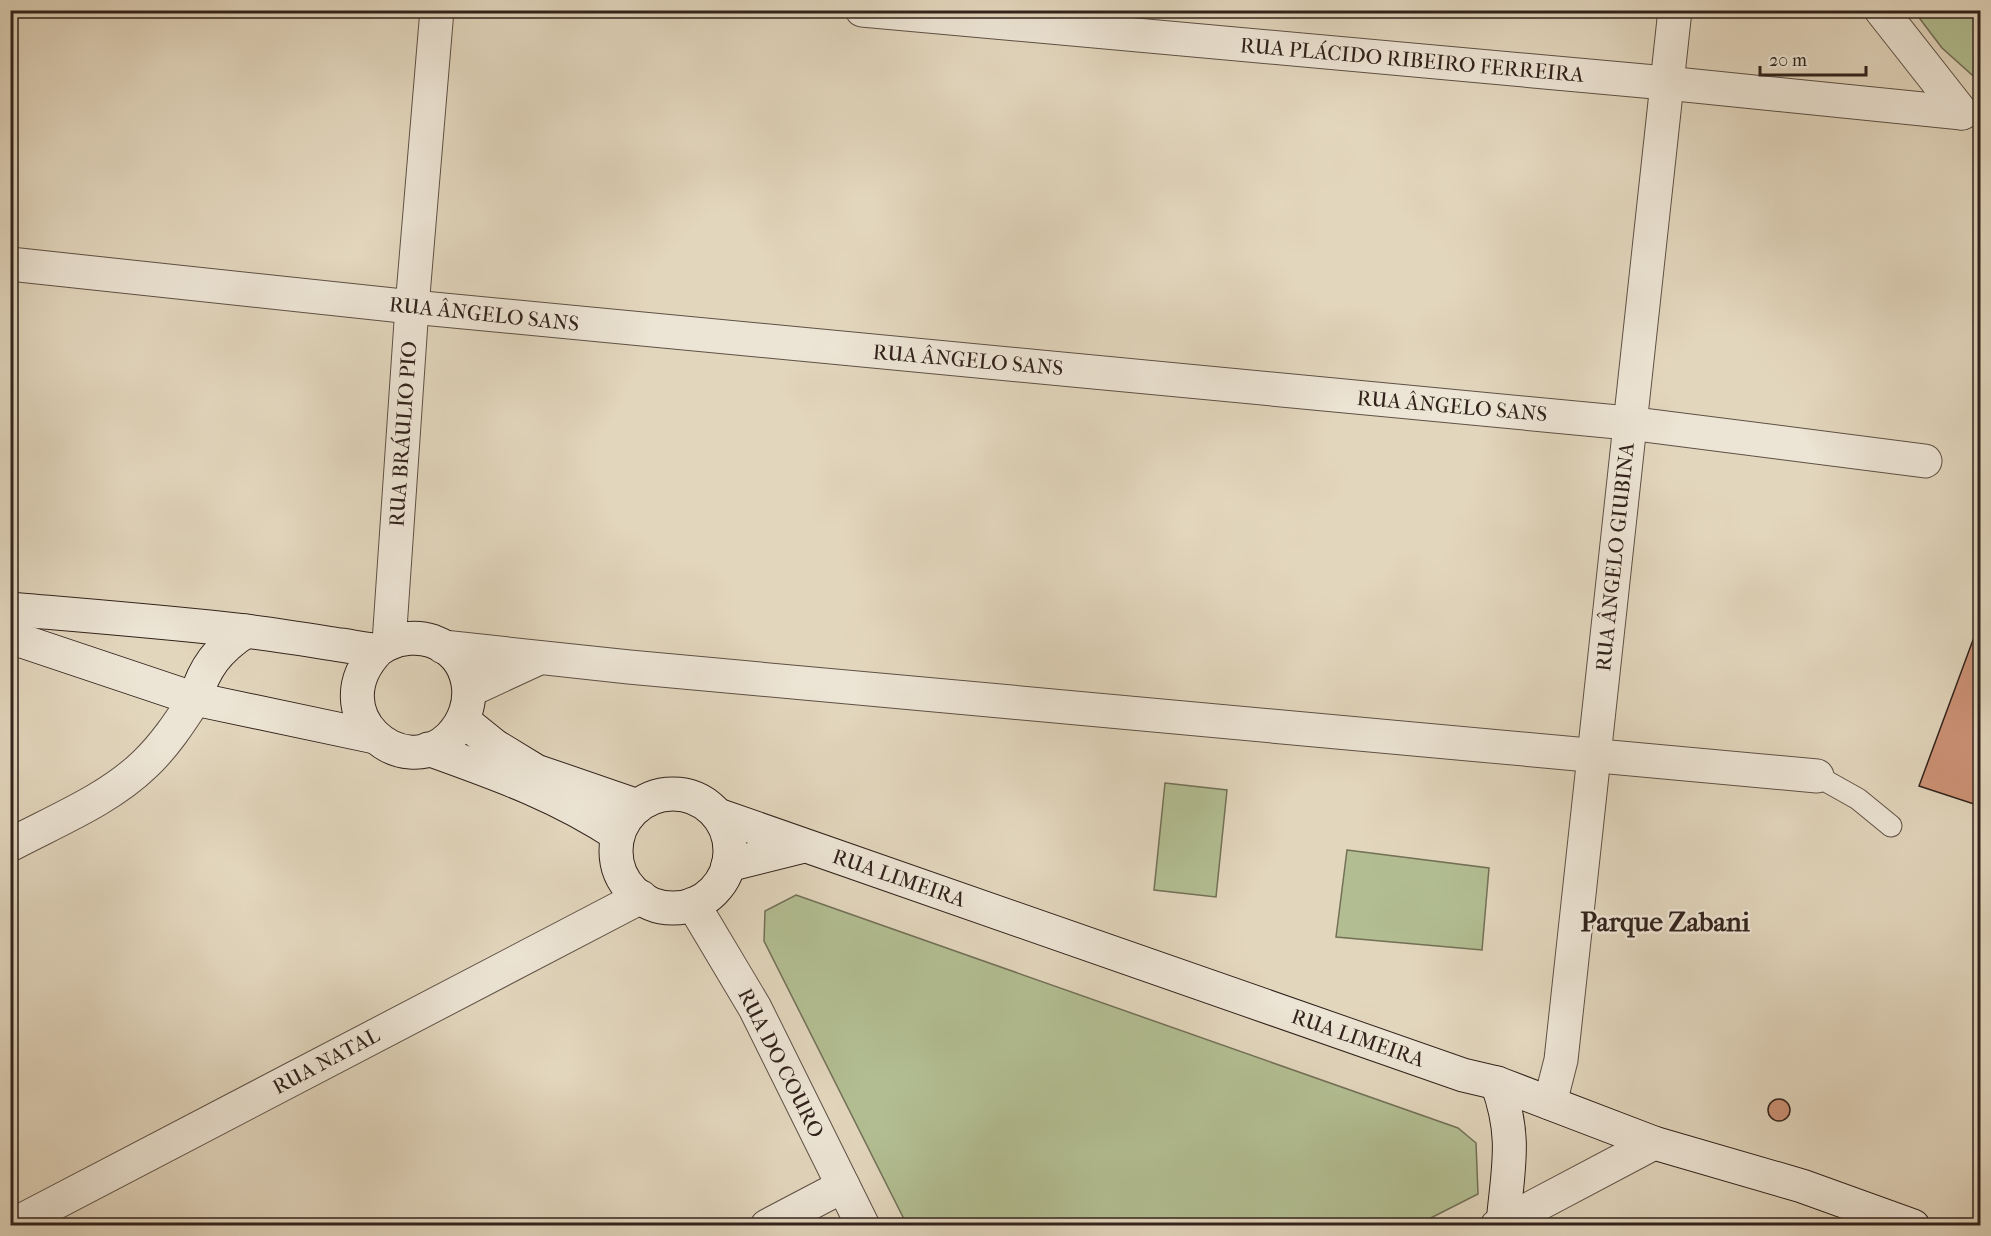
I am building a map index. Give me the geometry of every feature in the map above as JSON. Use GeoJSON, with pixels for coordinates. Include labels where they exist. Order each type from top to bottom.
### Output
{"type":"FeatureCollection","features":[{"type":"Feature","properties":{"kind":"street","name":"RUA BRÁULIO PIO"},"geometry":{"type":"LineString","coordinates":[[384,647],[437,10]]}},
{"type":"Feature","properties":{"kind":"street","name":"RUA PLÁCIDO RIBEIRO FERREIRA"},"geometry":{"type":"LineString","coordinates":[[862,10],[1666,83],[1962,113],[1881,10]]}},
{"type":"Feature","properties":{"kind":"street","name":"RUA ÂNGELO GIUBINA"},"geometry":{"type":"LineString","coordinates":[[1550,1103],[1561,1060],[1674,10]]}},
{"type":"Feature","properties":{"kind":"street","name":"RUA ÂNGELO SANS"},"geometry":{"type":"LineString","coordinates":[[10,264],[412,307],[1629,423],[1925,461]]}},
{"type":"Feature","properties":{"kind":"street"},"geometry":{"type":"LineString","coordinates":[[10,609],[246,631],[384,647],[417,638],[443,647],[539,658],[1817,776]]}},
{"type":"Feature","properties":{"kind":"street"},"geometry":{"type":"LineString","coordinates":[[10,845],[109,791],[144,765],[165,742],[195,699],[201,678],[212,659],[227,643],[246,631]]}},
{"type":"Feature","properties":{"kind":"street"},"geometry":{"type":"LineString","coordinates":[[10,637],[195,699],[375,737],[391,747],[409,752],[428,750],[449,739],[464,721],[469,706],[470,690],[466,673],[457,658],[443,647]]}},
{"type":"Feature","properties":{"kind":"street"},"geometry":{"type":"LineString","coordinates":[[375,737],[358,710],[356,693],[359,677],[367,662],[384,647]]}},
{"type":"Feature","properties":{"kind":"street"},"geometry":{"type":"LineString","coordinates":[[470,690],[539,658]]}},
{"type":"Feature","properties":{"kind":"street"},"geometry":{"type":"LineString","coordinates":[[464,721],[495,746],[536,771],[638,806]]}},
{"type":"Feature","properties":{"kind":"street"},"geometry":{"type":"LineString","coordinates":[[428,750],[530,786],[578,808],[618,835]]}},
{"type":"Feature","properties":{"kind":"street"},"geometry":{"type":"LineString","coordinates":[[671,794],[689,796],[705,803],[718,815],[727,831],[730,848],[728,865],[715,889],[693,904],[666,907],[641,897],[628,885],[620,870],[616,852],[618,835],[626,819],[638,806],[654,797],[671,794]]}},
{"type":"Feature","properties":{"kind":"street","name":"RUA LIMEIRA"},"geometry":{"type":"LineString","coordinates":[[718,815],[1463,1075],[1497,1083],[1654,1143],[1802,1186],[1913,1226]]}},
{"type":"Feature","properties":{"kind":"street","name":"RUA LIMEIRA"},"geometry":{"type":"LineString","coordinates":[[728,865],[804,846]]}},
{"type":"Feature","properties":{"kind":"street","name":"RUA NATAL"},"geometry":{"type":"LineString","coordinates":[[11,1226],[641,897]]}},
{"type":"Feature","properties":{"kind":"street","name":"RUA DO COURO"},"geometry":{"type":"LineString","coordinates":[[693,904],[755,1008],[863,1226]]}},
{"type":"Feature","properties":{"kind":"street"},"geometry":{"type":"LineString","coordinates":[[1497,1083],[1506,1108],[1511,1134],[1511,1160],[1500,1224]]}},
{"type":"Feature","properties":{"kind":"street"},"geometry":{"type":"LineString","coordinates":[[1500,1224],[1654,1143]]}},
{"type":"Feature","properties":{"kind":"street"},"geometry":{"type":"LineString","coordinates":[[767,1226],[843,1186]]}},
{"type":"Feature","properties":{"kind":"lane"},"geometry":{"type":"LineString","coordinates":[[1817,776],[1858,799],[1891,826]]}},
{"type":"Feature","properties":{"kind":"green space"},"geometry":{"type":"Polygon","coordinates":[[[1914,11],[1980,11],[1980,82],[1942,48],[1914,11]]]}},
{"type":"Feature","properties":{"kind":"green space"},"geometry":{"type":"Polygon","coordinates":[[[1165,783],[1227,790],[1216,897],[1154,890],[1165,783]]]}},
{"type":"Feature","properties":{"kind":"green space"},"geometry":{"type":"Polygon","coordinates":[[[1347,850],[1489,868],[1482,950],[1336,937],[1347,850]]]}},
{"type":"Feature","properties":{"kind":"green space"},"geometry":{"type":"Polygon","coordinates":[[[796,895],[1458,1128],[1476,1143],[1478,1194],[1417,1225],[907,1225],[764,941],[765,911],[796,895]]]}},
{"type":"Feature","properties":{"kind":"building"},"geometry":{"type":"Polygon","coordinates":[[[1980,621],[1980,806],[1919,786],[1980,621]]]}},
{"type":"Feature","properties":{"kind":"building"},"geometry":{"type":"Polygon","coordinates":[[[1779,1099],[1787,1102],[1790,1110],[1787,1118],[1779,1121],[1771,1118],[1768,1110],[1771,1102],[1779,1099]]]}},
{"type":"Feature","properties":{"kind":"district","name":"Parque Zabani"},"geometry":{"type":"Point","coordinates":[1665,922]}}]}
